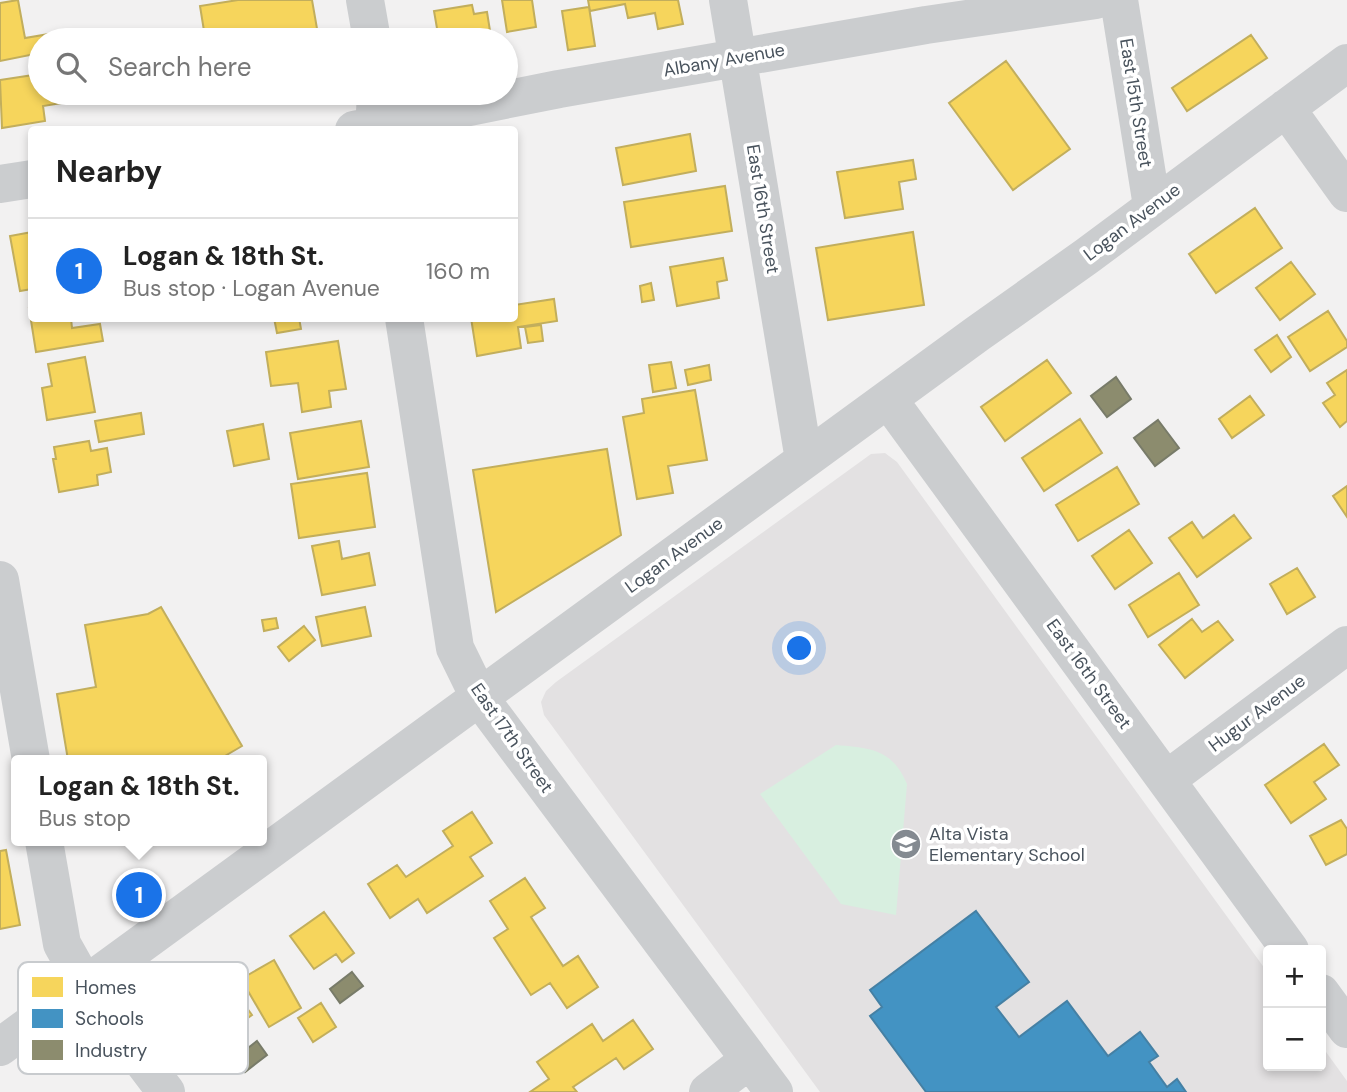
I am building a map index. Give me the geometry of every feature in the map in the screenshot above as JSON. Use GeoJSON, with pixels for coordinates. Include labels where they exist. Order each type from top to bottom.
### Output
{"type":"FeatureCollection","features":[{"type":"Feature","properties":{"kind":"street"},"geometry":{"type":"LineString","coordinates":[[365,0],[370,28]]}},
{"type":"Feature","properties":{"kind":"street","name":"East 16th Street"},"geometry":{"type":"LineString","coordinates":[[729,0],[804,460]]}},
{"type":"Feature","properties":{"kind":"street","name":"Albany Avenue"},"geometry":{"type":"LineString","coordinates":[[518,96],[926,25],[1096,0]]}},
{"type":"Feature","properties":{"kind":"street","name":"East 15th Street"},"geometry":{"type":"LineString","coordinates":[[1119,0],[1152,206]]}},
{"type":"Feature","properties":{"kind":"street","name":"Logan Avenue"},"geometry":{"type":"LineString","coordinates":[[116,962],[1087,256],[1347,63]]}},
{"type":"Feature","properties":{"kind":"street","name":"Albany Avenue"},"geometry":{"type":"LineString","coordinates":[[370,120],[461,105]]}},
{"type":"Feature","properties":{"kind":"street"},"geometry":{"type":"LineString","coordinates":[[1286,108],[1347,193]]}},
{"type":"Feature","properties":{"kind":"street"},"geometry":{"type":"LineString","coordinates":[[0,184],[28,180]]}},
{"type":"Feature","properties":{"kind":"street","name":"East 17th Street"},"geometry":{"type":"LineString","coordinates":[[405,322],[455,648],[479,697],[774,1092]]}},
{"type":"Feature","properties":{"kind":"street","name":"East 16th Street"},"geometry":{"type":"LineString","coordinates":[[888,399],[1286,945]]}},
{"type":"Feature","properties":{"kind":"street"},"geometry":{"type":"LineString","coordinates":[[0,580],[30,755]]}},
{"type":"Feature","properties":{"kind":"street","name":"Hugur Avenue"},"geometry":{"type":"LineString","coordinates":[[1166,780],[1347,645]]}},
{"type":"Feature","properties":{"kind":"street"},"geometry":{"type":"LineString","coordinates":[[45,846],[62,944],[72,962]]}},
{"type":"Feature","properties":{"kind":"street"},"geometry":{"type":"LineString","coordinates":[[1326,1000],[1347,1029]]}},
{"type":"Feature","properties":{"kind":"street","name":"Logan Avenue"},"geometry":{"type":"LineString","coordinates":[[0,1047],[18,1034]]}},
{"type":"Feature","properties":{"kind":"street"},"geometry":{"type":"LineString","coordinates":[[708,1092],[749,1060]]}},
{"type":"Feature","properties":{"kind":"street"},"geometry":{"type":"LineString","coordinates":[[152,1074],[166,1092]]}},
{"type":"Feature","properties":{"kind":"shaded area","name":"Alta Vista Elementary School"},"geometry":{"type":"Polygon","coordinates":[[[885,453],[897,462],[1263,966],[1263,1071],[1326,1071],[1326,1052],[1347,1081],[1347,1092],[820,1092],[544,715],[541,702],[546,691],[556,682],[871,454],[885,453]]]}},
{"type":"Feature","properties":{"kind":"green space"},"geometry":{"type":"Polygon","coordinates":[[[836,745],[879,752],[901,772],[907,784],[896,915],[841,904],[760,794],[836,745]]]}},
{"type":"Feature","properties":{"kind":"building: Homes"},"geometry":{"type":"Polygon","coordinates":[[[18,0],[25,38],[28,38],[28,55],[0,61],[0,3],[18,0]]]}},
{"type":"Feature","properties":{"kind":"building: Homes"},"geometry":{"type":"Polygon","coordinates":[[[238,0],[312,0],[317,28],[204,28],[200,6],[238,0]]]}},
{"type":"Feature","properties":{"kind":"building: Homes"},"geometry":{"type":"Polygon","coordinates":[[[502,0],[532,0],[536,27],[518,30],[506,28],[502,0]]]}},
{"type":"Feature","properties":{"kind":"building: Homes"},"geometry":{"type":"Polygon","coordinates":[[[588,0],[678,0],[683,24],[658,29],[655,13],[628,18],[625,4],[590,11],[588,0]]]}},
{"type":"Feature","properties":{"kind":"building: Homes"},"geometry":{"type":"Polygon","coordinates":[[[472,5],[474,14],[487,12],[490,28],[437,28],[434,11],[472,5]]]}},
{"type":"Feature","properties":{"kind":"building: Homes"},"geometry":{"type":"Polygon","coordinates":[[[589,7],[595,46],[568,50],[562,11],[589,7]]]}},
{"type":"Feature","properties":{"kind":"building: Homes"},"geometry":{"type":"Polygon","coordinates":[[[1251,35],[1267,58],[1187,111],[1172,88],[1251,35]]]}},
{"type":"Feature","properties":{"kind":"building: Homes"},"geometry":{"type":"Polygon","coordinates":[[[1006,61],[1070,149],[1013,190],[949,103],[1006,61]]]}},
{"type":"Feature","properties":{"kind":"building: Homes"},"geometry":{"type":"Polygon","coordinates":[[[28,76],[28,105],[49,105],[43,106],[45,121],[2,128],[0,80],[28,76]]]}},
{"type":"Feature","properties":{"kind":"building: Homes"},"geometry":{"type":"Polygon","coordinates":[[[690,134],[696,171],[623,185],[616,148],[690,134]]]}},
{"type":"Feature","properties":{"kind":"building: Homes"},"geometry":{"type":"Polygon","coordinates":[[[913,160],[916,179],[899,182],[903,209],[845,218],[837,172],[913,160]]]}},
{"type":"Feature","properties":{"kind":"building: Homes"},"geometry":{"type":"Polygon","coordinates":[[[725,186],[732,231],[631,247],[624,202],[725,186]]]}},
{"type":"Feature","properties":{"kind":"building: Homes"},"geometry":{"type":"Polygon","coordinates":[[[1255,208],[1282,248],[1216,293],[1189,254],[1255,208]]]}},
{"type":"Feature","properties":{"kind":"building: Homes"},"geometry":{"type":"Polygon","coordinates":[[[913,232],[924,305],[828,320],[816,248],[913,232]]]}},
{"type":"Feature","properties":{"kind":"building: Homes"},"geometry":{"type":"Polygon","coordinates":[[[28,233],[28,290],[20,291],[10,236],[28,233]]]}},
{"type":"Feature","properties":{"kind":"building: Homes"},"geometry":{"type":"Polygon","coordinates":[[[723,258],[727,280],[717,282],[719,298],[677,306],[670,267],[723,258]]]}},
{"type":"Feature","properties":{"kind":"building: Homes"},"geometry":{"type":"Polygon","coordinates":[[[1291,262],[1315,294],[1280,320],[1256,288],[1291,262]]]}},
{"type":"Feature","properties":{"kind":"building: Homes"},"geometry":{"type":"Polygon","coordinates":[[[651,283],[654,300],[642,302],[640,286],[651,283]]]}},
{"type":"Feature","properties":{"kind":"building: Homes"},"geometry":{"type":"Polygon","coordinates":[[[554,299],[557,321],[518,327],[521,348],[477,356],[472,322],[518,322],[518,304],[554,299]]]}},
{"type":"Feature","properties":{"kind":"building: Homes"},"geometry":{"type":"Polygon","coordinates":[[[1328,311],[1347,341],[1347,347],[1310,371],[1288,337],[1328,311]]]}},
{"type":"Feature","properties":{"kind":"building: Homes"},"geometry":{"type":"Polygon","coordinates":[[[31,322],[71,322],[72,328],[100,324],[103,341],[36,352],[31,322]]]}},
{"type":"Feature","properties":{"kind":"building: Homes"},"geometry":{"type":"Polygon","coordinates":[[[275,322],[300,322],[301,329],[277,333],[275,322]]]}},
{"type":"Feature","properties":{"kind":"building: Homes"},"geometry":{"type":"Polygon","coordinates":[[[541,325],[543,341],[528,343],[525,327],[541,325]]]}},
{"type":"Feature","properties":{"kind":"building: Homes"},"geometry":{"type":"Polygon","coordinates":[[[1277,335],[1291,357],[1271,372],[1255,350],[1277,335]]]}},
{"type":"Feature","properties":{"kind":"building: Homes"},"geometry":{"type":"Polygon","coordinates":[[[338,341],[346,389],[329,391],[331,407],[302,412],[298,383],[271,386],[266,352],[338,341]]]}},
{"type":"Feature","properties":{"kind":"building: Homes"},"geometry":{"type":"Polygon","coordinates":[[[85,357],[95,412],[47,420],[42,388],[52,386],[48,364],[85,357]]]}},
{"type":"Feature","properties":{"kind":"building: Homes"},"geometry":{"type":"Polygon","coordinates":[[[1047,360],[1071,393],[1005,441],[981,407],[1047,360]]]}},
{"type":"Feature","properties":{"kind":"building: Homes"},"geometry":{"type":"Polygon","coordinates":[[[671,362],[676,388],[653,392],[649,365],[671,362]]]}},
{"type":"Feature","properties":{"kind":"building: Homes"},"geometry":{"type":"Polygon","coordinates":[[[709,365],[711,380],[688,385],[685,370],[709,365]]]}},
{"type":"Feature","properties":{"kind":"building: Homes"},"geometry":{"type":"Polygon","coordinates":[[[1347,370],[1347,421],[1340,427],[1323,403],[1335,395],[1327,383],[1347,370]]]}},
{"type":"Feature","properties":{"kind":"building: Homes"},"geometry":{"type":"Polygon","coordinates":[[[695,390],[707,460],[668,466],[673,493],[637,499],[623,417],[644,413],[642,399],[695,390]]]}},
{"type":"Feature","properties":{"kind":"building: Homes"},"geometry":{"type":"Polygon","coordinates":[[[1250,396],[1264,415],[1232,438],[1219,419],[1250,396]]]}},
{"type":"Feature","properties":{"kind":"building: Homes"},"geometry":{"type":"Polygon","coordinates":[[[141,413],[144,434],[99,442],[95,421],[141,413]]]}},
{"type":"Feature","properties":{"kind":"building: Homes"},"geometry":{"type":"Polygon","coordinates":[[[1080,419],[1102,453],[1044,491],[1022,458],[1080,419]]]}},
{"type":"Feature","properties":{"kind":"building: Homes"},"geometry":{"type":"Polygon","coordinates":[[[361,421],[369,467],[298,479],[290,433],[361,421]]]}},
{"type":"Feature","properties":{"kind":"building: Homes"},"geometry":{"type":"Polygon","coordinates":[[[263,424],[269,459],[234,466],[227,431],[263,424]]]}},
{"type":"Feature","properties":{"kind":"building: Homes"},"geometry":{"type":"Polygon","coordinates":[[[89,441],[91,451],[107,448],[111,472],[97,475],[98,485],[59,492],[53,459],[56,459],[54,447],[89,441]]]}},
{"type":"Feature","properties":{"kind":"building: Homes"},"geometry":{"type":"Polygon","coordinates":[[[607,449],[621,535],[496,612],[473,470],[607,449]]]}},
{"type":"Feature","properties":{"kind":"building: Homes"},"geometry":{"type":"Polygon","coordinates":[[[1117,467],[1139,504],[1078,541],[1056,505],[1117,467]]]}},
{"type":"Feature","properties":{"kind":"building: Homes"},"geometry":{"type":"Polygon","coordinates":[[[367,473],[375,527],[299,538],[291,484],[367,473]]]}},
{"type":"Feature","properties":{"kind":"building: Homes"},"geometry":{"type":"Polygon","coordinates":[[[1347,486],[1347,517],[1333,496],[1347,486]]]}},
{"type":"Feature","properties":{"kind":"building: Homes"},"geometry":{"type":"Polygon","coordinates":[[[1234,515],[1251,538],[1197,577],[1169,538],[1192,522],[1203,538],[1234,515]]]}},
{"type":"Feature","properties":{"kind":"building: Homes"},"geometry":{"type":"Polygon","coordinates":[[[1129,530],[1152,563],[1115,589],[1092,556],[1129,530]]]}},
{"type":"Feature","properties":{"kind":"building: Homes"},"geometry":{"type":"Polygon","coordinates":[[[339,541],[342,559],[369,553],[375,585],[322,595],[312,546],[339,541]]]}},
{"type":"Feature","properties":{"kind":"building: Homes"},"geometry":{"type":"Polygon","coordinates":[[[1297,568],[1315,597],[1287,614],[1270,584],[1297,568]]]}},
{"type":"Feature","properties":{"kind":"building: Homes"},"geometry":{"type":"Polygon","coordinates":[[[1179,573],[1199,605],[1148,637],[1129,605],[1179,573]]]}},
{"type":"Feature","properties":{"kind":"building: Homes"},"geometry":{"type":"Polygon","coordinates":[[[161,607],[242,746],[227,755],[67,755],[57,694],[96,687],[85,625],[148,614],[161,607]]]}},
{"type":"Feature","properties":{"kind":"building: Homes"},"geometry":{"type":"Polygon","coordinates":[[[365,607],[371,636],[322,646],[316,617],[365,607]]]}},
{"type":"Feature","properties":{"kind":"building: Homes"},"geometry":{"type":"Polygon","coordinates":[[[276,618],[278,628],[264,631],[262,620],[276,618]]]}},
{"type":"Feature","properties":{"kind":"building: Homes"},"geometry":{"type":"Polygon","coordinates":[[[1192,619],[1202,632],[1218,621],[1233,640],[1185,678],[1159,645],[1192,619]]]}},
{"type":"Feature","properties":{"kind":"building: Homes"},"geometry":{"type":"Polygon","coordinates":[[[304,626],[315,640],[289,661],[278,647],[304,626]]]}},
{"type":"Feature","properties":{"kind":"building: Homes"},"geometry":{"type":"Polygon","coordinates":[[[1324,744],[1339,765],[1314,782],[1326,799],[1291,823],[1265,785],[1324,744]]]}},
{"type":"Feature","properties":{"kind":"building: Homes"},"geometry":{"type":"Polygon","coordinates":[[[472,812],[492,843],[470,857],[483,876],[427,913],[418,899],[390,918],[368,884],[397,865],[406,877],[453,846],[443,831],[472,812]]]}},
{"type":"Feature","properties":{"kind":"building: Homes"},"geometry":{"type":"Polygon","coordinates":[[[1341,820],[1347,829],[1347,854],[1326,865],[1310,836],[1341,820]]]}},
{"type":"Feature","properties":{"kind":"building: Homes"},"geometry":{"type":"Polygon","coordinates":[[[6,850],[20,925],[0,929],[0,851],[6,850]]]}},
{"type":"Feature","properties":{"kind":"building: Homes"},"geometry":{"type":"Polygon","coordinates":[[[525,878],[545,908],[531,917],[563,966],[578,956],[598,987],[567,1008],[550,983],[531,995],[494,938],[508,929],[490,901],[525,878]]]}},
{"type":"Feature","properties":{"kind":"building: Homes"},"geometry":{"type":"Polygon","coordinates":[[[324,912],[354,953],[342,962],[336,954],[314,969],[290,936],[324,912]]]}},
{"type":"Feature","properties":{"kind":"building: Homes"},"geometry":{"type":"Polygon","coordinates":[[[274,960],[301,1008],[269,1027],[248,991],[248,975],[274,960]]]}},
{"type":"Feature","properties":{"kind":"building: Homes"},"geometry":{"type":"Polygon","coordinates":[[[321,1003],[336,1027],[313,1042],[298,1018],[321,1003]]]}},
{"type":"Feature","properties":{"kind":"building: Homes"},"geometry":{"type":"Polygon","coordinates":[[[633,1020],[653,1049],[624,1069],[616,1058],[573,1087],[577,1092],[530,1092],[549,1079],[537,1062],[592,1024],[603,1041],[633,1020]]]}},
{"type":"Feature","properties":{"kind":"building: Schools"},"geometry":{"type":"Polygon","coordinates":[[[976,911],[1029,982],[996,1007],[1019,1037],[1067,1001],[1108,1056],[1140,1032],[1158,1056],[1149,1062],[1167,1087],[1177,1079],[1186,1092],[926,1092],[870,1016],[882,1007],[870,990],[976,911]]]}},
{"type":"Feature","properties":{"kind":"building: Industry"},"geometry":{"type":"Polygon","coordinates":[[[1116,377],[1131,399],[1107,417],[1091,396],[1116,377]]]}},
{"type":"Feature","properties":{"kind":"building: Industry"},"geometry":{"type":"Polygon","coordinates":[[[1158,420],[1179,448],[1155,466],[1134,438],[1158,420]]]}},
{"type":"Feature","properties":{"kind":"building: Industry"},"geometry":{"type":"Polygon","coordinates":[[[352,972],[363,986],[340,1003],[330,989],[352,972]]]}},
{"type":"Feature","properties":{"kind":"building: Industry"},"geometry":{"type":"Polygon","coordinates":[[[257,1041],[267,1055],[248,1070],[248,1048],[257,1041]]]}},
{"type":"Feature","properties":{"kind":"place","name":"Alta Vista Elementary School"},"geometry":{"type":"Point","coordinates":[906,844]}},
{"type":"Feature","properties":{"kind":"place","name":"Logan & 18th St."},"geometry":{"type":"Point","coordinates":[139,895]}}]}
